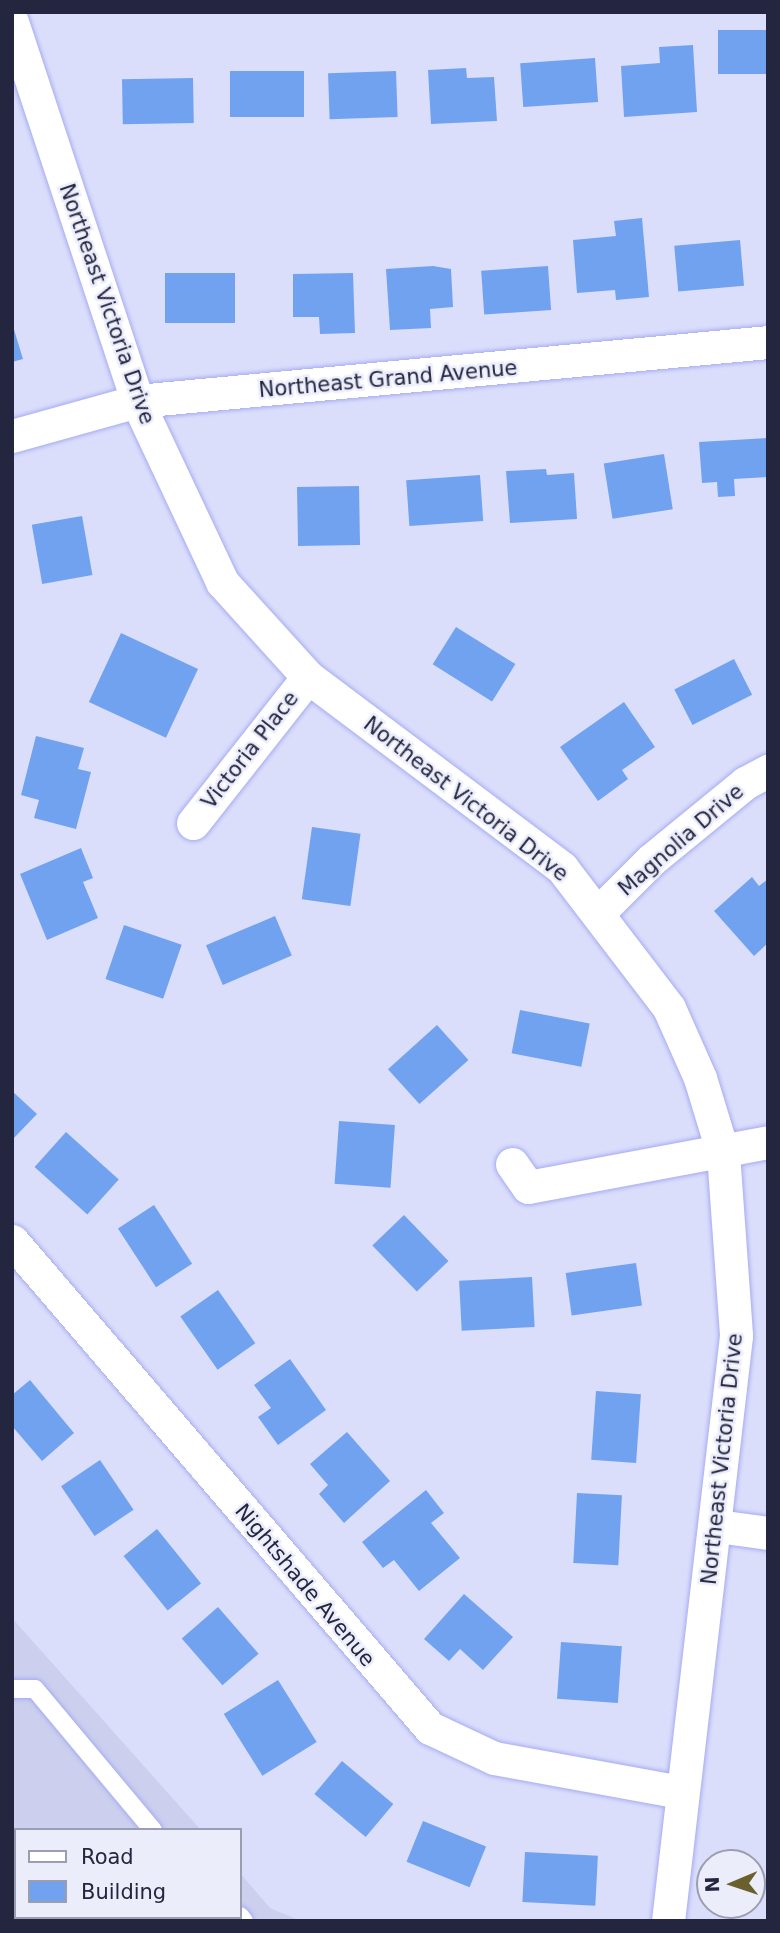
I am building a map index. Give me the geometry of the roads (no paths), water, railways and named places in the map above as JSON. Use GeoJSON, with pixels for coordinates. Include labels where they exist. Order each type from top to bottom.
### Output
{"type":"FeatureCollection","features":[{"type":"Feature","properties":{"kind":"street","name":"Northeast Victoria Drive"},"geometry":{"type":"LineString","coordinates":[[12,22],[137,401],[222,582],[308,677],[562,869],[669,1008],[723,1153],[736,1336],[717,1526],[668,1921]]}},
{"type":"Feature","properties":{"kind":"street","name":"Northeast Grand Avenue"},"geometry":{"type":"LineString","coordinates":[[12,436],[137,401],[768,342]]}},
{"type":"Feature","properties":{"kind":"street","name":"Victoria Place"},"geometry":{"type":"LineString","coordinates":[[192,823],[308,677]]}},
{"type":"Feature","properties":{"kind":"street","name":"Magnolia Drive"},"geometry":{"type":"LineString","coordinates":[[598,914],[662,852],[768,771]]}},
{"type":"Feature","properties":{"kind":"street"},"geometry":{"type":"LineString","coordinates":[[512,1164],[528,1188],[723,1153],[768,1142]]}},
{"type":"Feature","properties":{"kind":"street","name":"Nightshade Avenue"},"geometry":{"type":"LineString","coordinates":[[12,1241],[430,1727],[494,1758],[682,1792]]}},
{"type":"Feature","properties":{"kind":"street"},"geometry":{"type":"LineString","coordinates":[[717,1526],[768,1533]]}},
{"type":"Feature","properties":{"kind":"lane"},"geometry":{"type":"LineString","coordinates":[[12,1689],[35,1689],[151,1828]]}}]}
